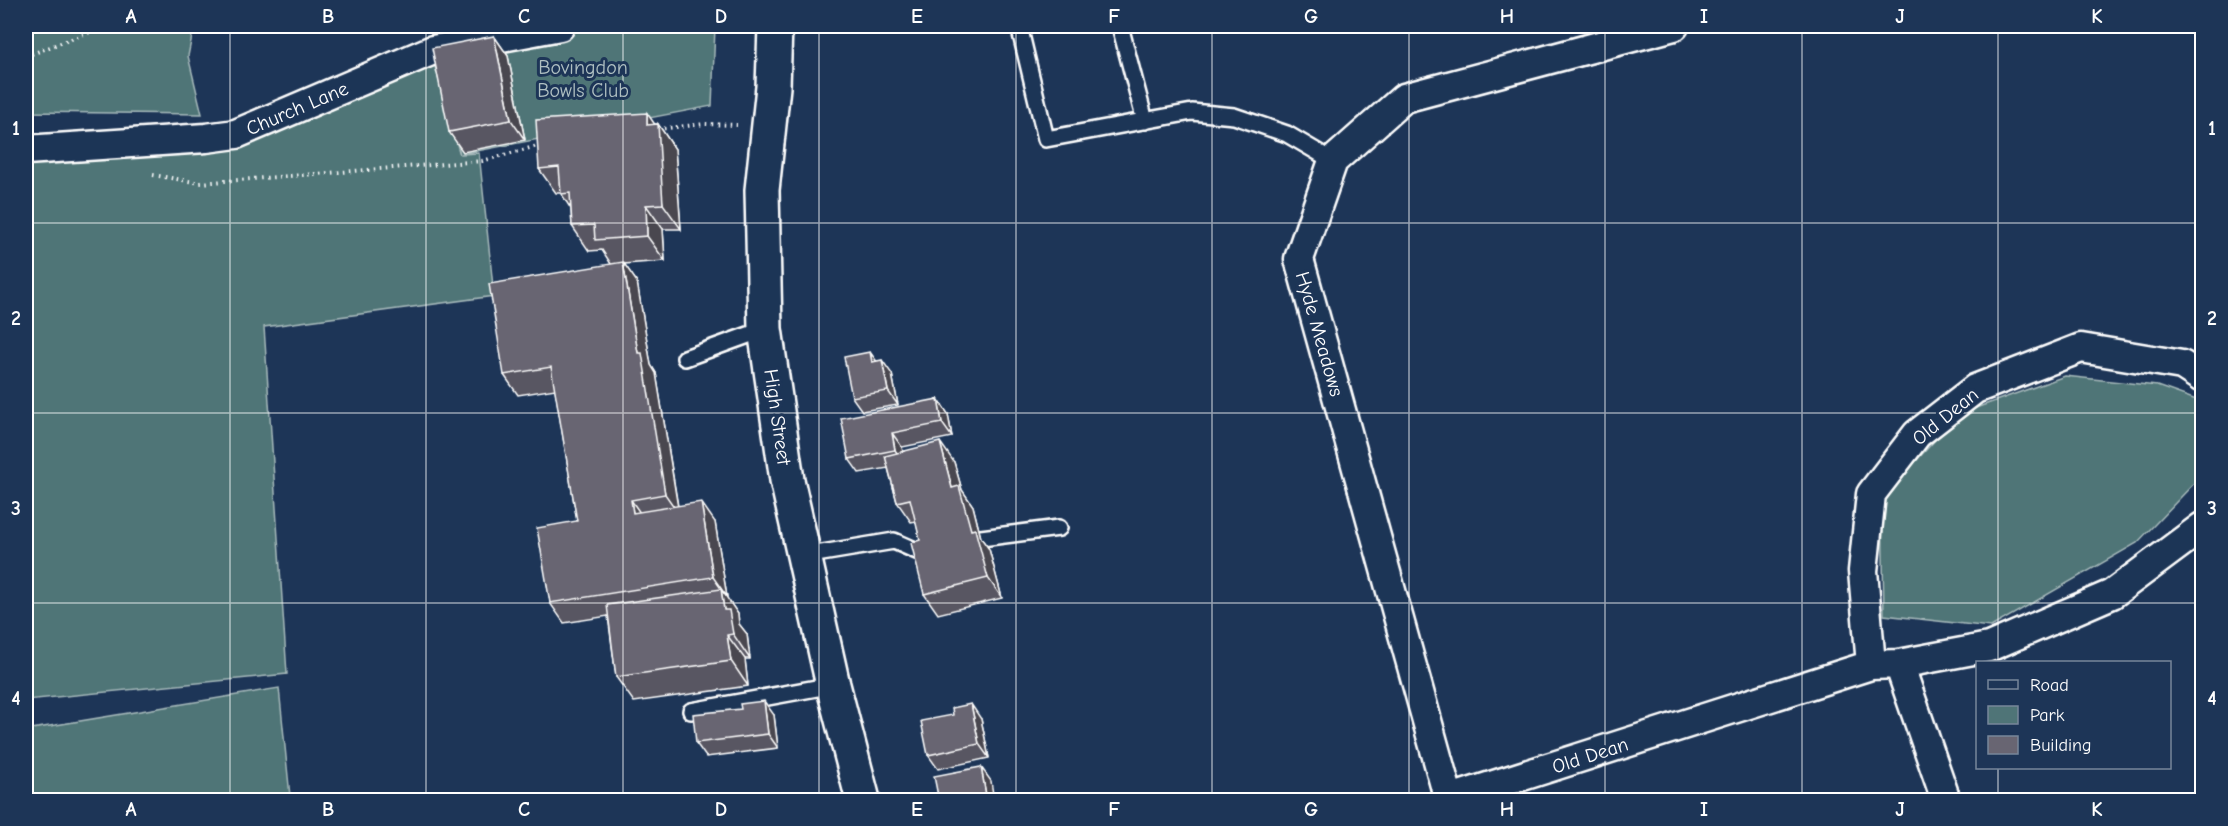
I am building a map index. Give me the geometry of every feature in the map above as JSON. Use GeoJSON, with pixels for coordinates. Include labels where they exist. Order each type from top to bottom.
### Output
{"type":"FeatureCollection","features":[{"type":"Feature","properties":{"kind":"street","name":"Church Lane"},"geometry":{"type":"LineString","coordinates":[[26,150],[236,134],[433,50],[560,26]]}},
{"type":"Feature","properties":{"kind":"street","name":"High Street"},"geometry":{"type":"LineString","coordinates":[[775,26],[773,87],[762,190],[765,328],[787,480],[833,685],[863,801]]}},
{"type":"Feature","properties":{"kind":"street","name":"Hyde Meadows"},"geometry":{"type":"LineString","coordinates":[[1448,800],[1299,259],[1333,161],[1404,98],[1674,26]]}},
{"type":"Feature","properties":{"kind":"street","name":"Old Dean"},"geometry":{"type":"LineString","coordinates":[[1885,664],[1863,571],[1871,494],[1917,434],[1975,389],[2081,348],[2182,365],[2202,378]]}},
{"type":"Feature","properties":{"kind":"street","name":"Old Dean"},"geometry":{"type":"LineString","coordinates":[[1448,800],[1885,664],[1989,647],[2112,594],[2202,527]]}},
{"type":"Feature","properties":{"kind":"street"},"geometry":{"type":"LineString","coordinates":[[1885,664],[1946,801]]}},
{"type":"Feature","properties":{"kind":"lane"},"geometry":{"type":"LineString","coordinates":[[1019,26],[1046,139],[1192,112],[1234,116],[1287,134],[1333,161]]}},
{"type":"Feature","properties":{"kind":"lane"},"geometry":{"type":"LineString","coordinates":[[1120,26],[1145,121]]}},
{"type":"Feature","properties":{"kind":"lane"},"geometry":{"type":"LineString","coordinates":[[685,358],[765,328]]}},
{"type":"Feature","properties":{"kind":"lane"},"geometry":{"type":"LineString","coordinates":[[981,538],[1059,528]]}},
{"type":"Feature","properties":{"kind":"lane"},"geometry":{"type":"LineString","coordinates":[[804,556],[894,541],[919,552],[932,549]]}},
{"type":"Feature","properties":{"kind":"lane"},"geometry":{"type":"LineString","coordinates":[[691,711],[833,685]]}},
{"type":"Feature","properties":{"kind":"path"},"geometry":{"type":"LineString","coordinates":[[26,56],[101,26]]}},
{"type":"Feature","properties":{"kind":"path"},"geometry":{"type":"LineString","coordinates":[[648,131],[705,124],[769,125]]}},
{"type":"Feature","properties":{"kind":"path"},"geometry":{"type":"LineString","coordinates":[[142,172],[200,183],[482,161],[550,143]]}},
{"type":"Feature","properties":{"kind":"green space"},"geometry":{"type":"Polygon","coordinates":[[[26,26],[194,26],[188,56],[202,114],[26,112],[26,26]]]}},
{"type":"Feature","properties":{"kind":"green space","name":"Bovingdon Bowls Club"},"geometry":{"type":"Polygon","coordinates":[[[582,26],[715,26],[712,106],[461,154],[479,153],[494,296],[264,327],[287,674],[26,700],[26,151],[207,152],[432,56],[460,155],[441,61],[582,26]]]}},
{"type":"Feature","properties":{"kind":"green space"},"geometry":{"type":"Polygon","coordinates":[[[2065,376],[2157,386],[2202,402],[2202,475],[2137,543],[1991,627],[1884,615],[1882,498],[1959,414],[2065,376]]]}},
{"type":"Feature","properties":{"kind":"green space"},"geometry":{"type":"Polygon","coordinates":[[[279,688],[290,796],[262,800],[26,800],[26,730],[279,688]]]}},
{"type":"Feature","properties":{"kind":"building"},"geometry":{"type":"Polygon","coordinates":[[[494,36],[511,120],[449,132],[432,48],[494,36]]]}},
{"type":"Feature","properties":{"kind":"building"},"geometry":{"type":"Polygon","coordinates":[[[647,113],[647,125],[658,124],[663,204],[646,205],[647,236],[595,240],[594,225],[572,226],[570,193],[561,194],[559,167],[539,169],[536,120],[647,113]]]}},
{"type":"Feature","properties":{"kind":"building"},"geometry":{"type":"Polygon","coordinates":[[[623,262],[638,353],[642,353],[665,494],[631,500],[633,513],[701,502],[713,577],[550,603],[537,528],[577,521],[551,367],[504,375],[489,284],[623,262]]]}},
{"type":"Feature","properties":{"kind":"building"},"geometry":{"type":"Polygon","coordinates":[[[870,352],[872,362],[882,360],[888,391],[852,397],[844,357],[870,352]]]}},
{"type":"Feature","properties":{"kind":"building"},"geometry":{"type":"Polygon","coordinates":[[[938,399],[942,423],[892,433],[895,450],[849,459],[841,418],[938,399]]]}},
{"type":"Feature","properties":{"kind":"building"},"geometry":{"type":"Polygon","coordinates":[[[940,442],[952,488],[959,486],[971,530],[975,529],[988,578],[924,594],[911,543],[920,540],[910,499],[897,502],[885,456],[940,442]]]}},
{"type":"Feature","properties":{"kind":"building"},"geometry":{"type":"Polygon","coordinates":[[[721,589],[724,610],[729,610],[733,634],[727,635],[731,661],[616,677],[607,605],[721,589]]]}},
{"type":"Feature","properties":{"kind":"building"},"geometry":{"type":"Polygon","coordinates":[[[764,701],[768,734],[696,743],[693,714],[741,709],[740,704],[764,701]]]}},
{"type":"Feature","properties":{"kind":"building"},"geometry":{"type":"Polygon","coordinates":[[[971,704],[979,744],[928,755],[921,721],[953,715],[952,708],[971,704]]]}},
{"type":"Feature","properties":{"kind":"building"},"geometry":{"type":"Polygon","coordinates":[[[981,767],[987,801],[939,801],[934,776],[981,767]]]}}]}
